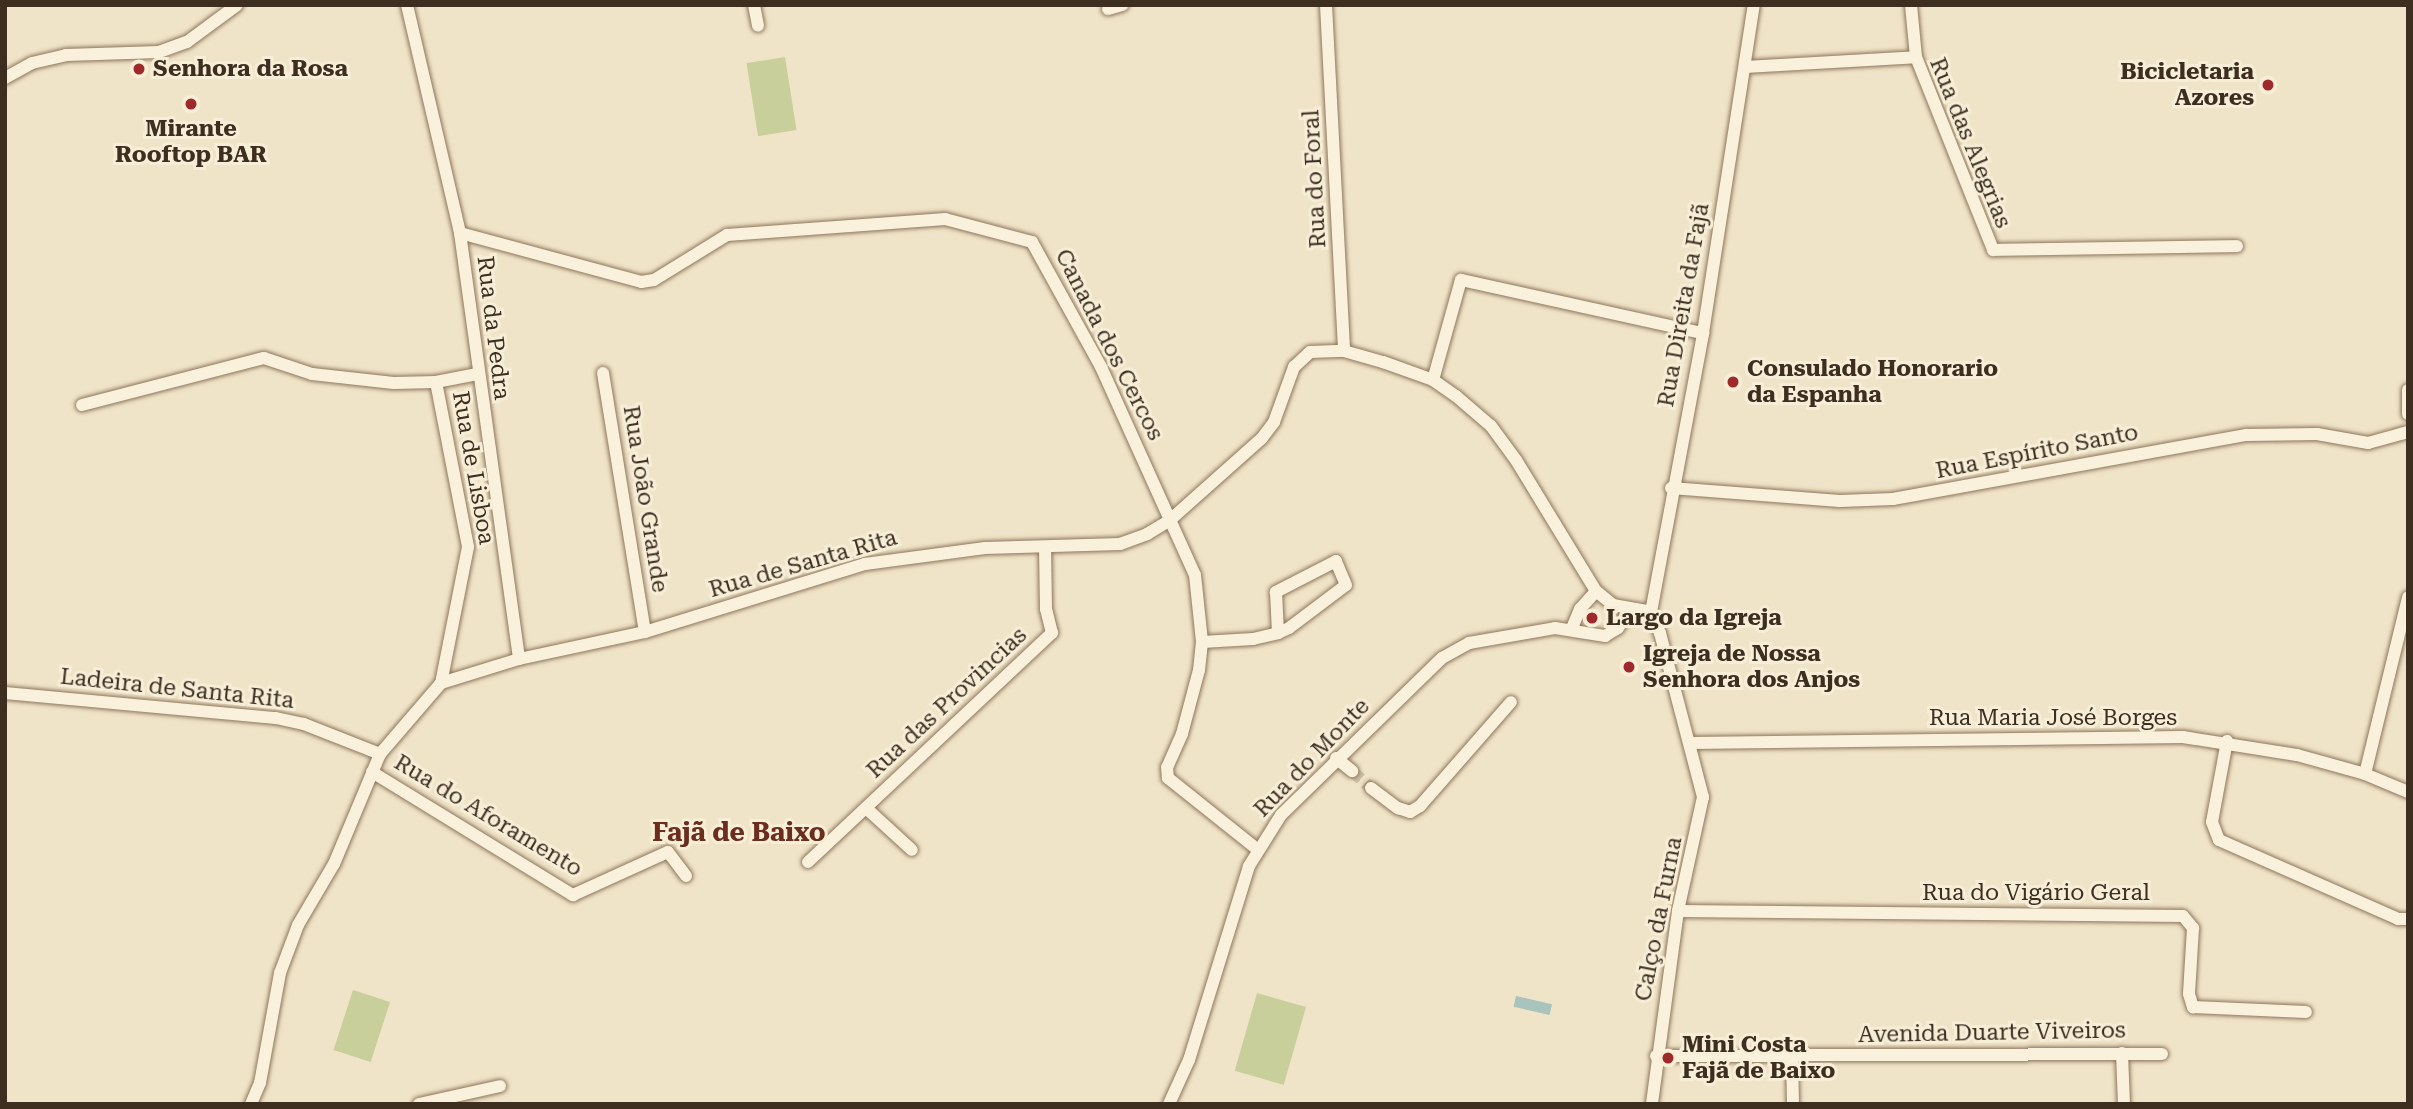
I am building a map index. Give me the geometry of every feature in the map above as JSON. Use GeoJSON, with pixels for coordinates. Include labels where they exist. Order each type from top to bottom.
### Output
{"type":"FeatureCollection","features":[{"type":"Feature","properties":{"kind":"street"},"geometry":{"type":"LineString","coordinates":[[5,78],[32,63],[66,55],[159,52],[187,42],[237,5]]}},
{"type":"Feature","properties":{"kind":"street","name":"Rua da Pedra"},"geometry":{"type":"LineString","coordinates":[[407,5],[460,233],[519,659]]}},
{"type":"Feature","properties":{"kind":"street"},"geometry":{"type":"LineString","coordinates":[[754,5],[758,26]]}},
{"type":"Feature","properties":{"kind":"street"},"geometry":{"type":"LineString","coordinates":[[1108,9],[1122,5]]}},
{"type":"Feature","properties":{"kind":"street","name":"Rua do Foral"},"geometry":{"type":"LineString","coordinates":[[1326,5],[1344,351]]}},
{"type":"Feature","properties":{"kind":"street","name":"Rua Direita da Fajã"},"geometry":{"type":"LineString","coordinates":[[1651,611],[1671,488],[1703,333],[1754,5]]}},
{"type":"Feature","properties":{"kind":"street"},"geometry":{"type":"LineString","coordinates":[[1911,5],[1916,57]]}},
{"type":"Feature","properties":{"kind":"street","name":"Rua das Alegrias"},"geometry":{"type":"LineString","coordinates":[[1745,67],[1916,57],[1993,250],[2237,246]]}},
{"type":"Feature","properties":{"kind":"street","name":"Canada dos Cercos"},"geometry":{"type":"LineString","coordinates":[[460,233],[641,282],[654,280],[727,235],[945,219],[1027,239],[1036,248],[1101,367],[1195,575],[1202,642],[1192,703],[1166,772],[1173,783],[1257,849]]}},
{"type":"Feature","properties":{"kind":"street"},"geometry":{"type":"LineString","coordinates":[[1433,380],[1461,280],[1703,333]]}},
{"type":"Feature","properties":{"kind":"street","name":"Rua de Santa Rita"},"geometry":{"type":"LineString","coordinates":[[441,683],[519,659],[645,632],[865,564],[917,554],[1120,544],[1170,520],[1262,438],[1274,422],[1302,358],[1321,349],[1344,351]]}},
{"type":"Feature","properties":{"kind":"street"},"geometry":{"type":"LineString","coordinates":[[1344,351],[1433,380],[1490,426],[1596,591],[1629,611],[1651,611]]}},
{"type":"Feature","properties":{"kind":"street"},"geometry":{"type":"LineString","coordinates":[[82,405],[264,358],[323,376],[436,382],[478,374]]}},
{"type":"Feature","properties":{"kind":"street","name":"Rua João Grande"},"geometry":{"type":"LineString","coordinates":[[604,373],[645,632]]}},
{"type":"Feature","properties":{"kind":"street","name":"Rua de Lisboa"},"geometry":{"type":"LineString","coordinates":[[436,382],[468,547],[441,683]]}},
{"type":"Feature","properties":{"kind":"street"},"geometry":{"type":"LineString","coordinates":[[2408,390],[2408,414]]}},
{"type":"Feature","properties":{"kind":"street","name":"Rua Espírito Santo"},"geometry":{"type":"LineString","coordinates":[[1671,488],[1872,501],[2246,435],[2317,434],[2368,443],[2408,432]]}},
{"type":"Feature","properties":{"kind":"street","name":"Rua das Provincias"},"geometry":{"type":"LineString","coordinates":[[808,862],[1052,633],[1046,609],[1045,547]]}},
{"type":"Feature","properties":{"kind":"street"},"geometry":{"type":"LineString","coordinates":[[1202,642],[1278,633],[1346,585],[1336,561],[1276,592],[1278,633]]}},
{"type":"Feature","properties":{"kind":"street"},"geometry":{"type":"LineString","coordinates":[[1572,628],[1580,609],[1596,591]]}},
{"type":"Feature","properties":{"kind":"street"},"geometry":{"type":"LineString","coordinates":[[2365,774],[2402,650],[2408,597]]}},
{"type":"Feature","properties":{"kind":"street","name":"Rua do Monte"},"geometry":{"type":"LineString","coordinates":[[1168,1104],[1189,1060],[1257,849],[1281,815],[1336,758],[1442,658],[1469,643],[1572,628],[1605,636],[1618,628],[1629,611]]}},
{"type":"Feature","properties":{"kind":"street","name":"Calço da Furna"},"geometry":{"type":"LineString","coordinates":[[1651,611],[1691,743],[1703,805],[1678,911],[1656,1056],[1652,1104]]}},
{"type":"Feature","properties":{"kind":"street"},"geometry":{"type":"LineString","coordinates":[[251,1104],[260,1083],[288,949],[334,864],[380,754],[441,683]]}},
{"type":"Feature","properties":{"kind":"street","name":"Ladeira de Santa Rita"},"geometry":{"type":"LineString","coordinates":[[5,693],[276,718],[304,724],[380,754]]}},
{"type":"Feature","properties":{"kind":"street"},"geometry":{"type":"LineString","coordinates":[[1371,788],[1398,808],[1409,812],[1420,806],[1511,702]]}},
{"type":"Feature","properties":{"kind":"street","name":"Rua Maria José Borges"},"geometry":{"type":"LineString","coordinates":[[1691,743],[2158,737],[2227,741],[2365,774],[2408,792]]}},
{"type":"Feature","properties":{"kind":"street"},"geometry":{"type":"LineString","coordinates":[[2227,741],[2212,822],[2219,840],[2398,919],[2408,919]]}},
{"type":"Feature","properties":{"kind":"street"},"geometry":{"type":"LineString","coordinates":[[1336,758],[1352,771]]}},
{"type":"Feature","properties":{"kind":"street","name":"Rua do Aforamento"},"geometry":{"type":"LineString","coordinates":[[372,772],[573,895],[668,852],[686,876]]}},
{"type":"Feature","properties":{"kind":"street"},"geometry":{"type":"LineString","coordinates":[[866,808],[912,850]]}},
{"type":"Feature","properties":{"kind":"street","name":"Rua do Vigário Geral"},"geometry":{"type":"LineString","coordinates":[[1678,911],[2183,916],[2193,928],[2189,994],[2193,1007],[2306,1012]]}},
{"type":"Feature","properties":{"kind":"street"},"geometry":{"type":"LineString","coordinates":[[2122,1053],[2124,1104]]}},
{"type":"Feature","properties":{"kind":"street","name":"Avenida Duarte Viveiros"},"geometry":{"type":"LineString","coordinates":[[1656,1056],[2162,1054]]}},
{"type":"Feature","properties":{"kind":"street"},"geometry":{"type":"LineString","coordinates":[[1792,1056],[1793,1104]]}},
{"type":"Feature","properties":{"kind":"street"},"geometry":{"type":"LineString","coordinates":[[419,1104],[500,1086]]}},
{"type":"Feature","properties":{"kind":"green space"},"geometry":{"type":"Polygon","coordinates":[[[785,57],[797,130],[758,136],[746,63],[785,57]]]}},
{"type":"Feature","properties":{"kind":"green space"},"geometry":{"type":"Polygon","coordinates":[[[353,990],[390,1002],[371,1062],[334,1050],[353,990]]]}},
{"type":"Feature","properties":{"kind":"green space"},"geometry":{"type":"Polygon","coordinates":[[[1257,993],[1306,1007],[1284,1085],[1235,1071],[1257,993]]]}},
{"type":"Feature","properties":{"kind":"water"},"geometry":{"type":"Polygon","coordinates":[[[1516,996],[1552,1004],[1550,1015],[1514,1007],[1516,996]]]}},
{"type":"Feature","properties":{"kind":"tunnel"},"geometry":{"type":"LineString","coordinates":[[1352,771],[1371,788]]}},
{"type":"Feature","properties":{"kind":"place","name":"Senhora da Rosa"},"geometry":{"type":"Point","coordinates":[139,69]}},
{"type":"Feature","properties":{"kind":"place","name":"Bicicletaria Azores"},"geometry":{"type":"Point","coordinates":[2268,85]}},
{"type":"Feature","properties":{"kind":"place","name":"Mirante Rooftop BAR"},"geometry":{"type":"Point","coordinates":[191,104]}},
{"type":"Feature","properties":{"kind":"place","name":"Consulado Honorario da Espanha"},"geometry":{"type":"Point","coordinates":[1733,382]}},
{"type":"Feature","properties":{"kind":"place","name":"Largo da Igreja"},"geometry":{"type":"Point","coordinates":[1592,618]}},
{"type":"Feature","properties":{"kind":"place","name":"Igreja de Nossa Senhora dos Anjos"},"geometry":{"type":"Point","coordinates":[1629,667]}},
{"type":"Feature","properties":{"kind":"place","name":"Mini Costa Fajã de Baixo"},"geometry":{"type":"Point","coordinates":[1668,1058]}},
{"type":"Feature","properties":{"kind":"district","name":"Fajã de Baixo"},"geometry":{"type":"Point","coordinates":[739,833]}}]}
